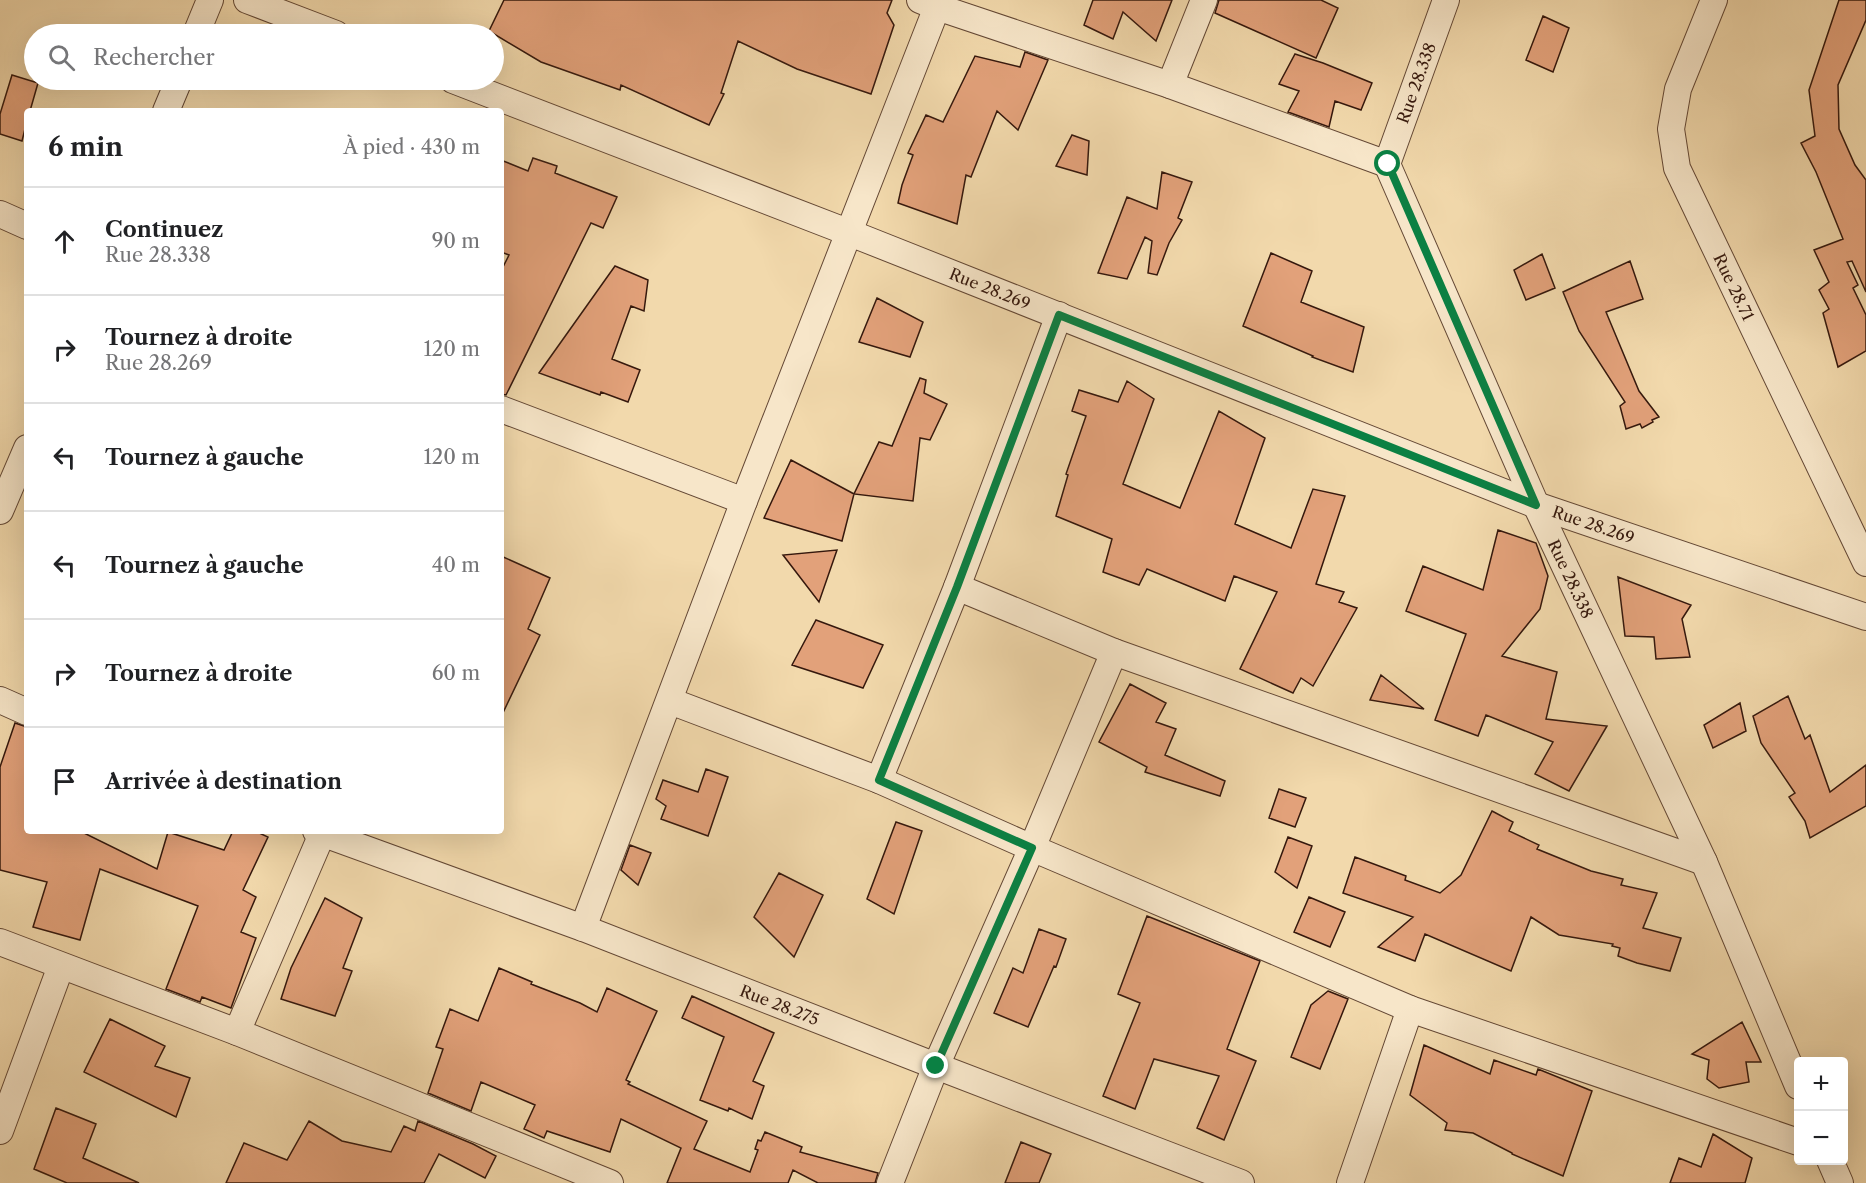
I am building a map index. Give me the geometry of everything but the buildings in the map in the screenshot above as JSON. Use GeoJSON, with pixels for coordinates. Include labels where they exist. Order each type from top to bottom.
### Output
{"type":"FeatureCollection","features":[{"type":"Feature","properties":{"kind":"street"},"geometry":{"type":"LineString","coordinates":[[200,24],[210,0]]}},
{"type":"Feature","properties":{"kind":"street"},"geometry":{"type":"LineString","coordinates":[[247,0],[310,24]]}},
{"type":"Feature","properties":{"kind":"street"},"geometry":{"type":"LineString","coordinates":[[1170,85],[1204,0]]}},
{"type":"Feature","properties":{"kind":"street","name":"Rue 28.338"},"geometry":{"type":"LineString","coordinates":[[1446,0],[1388,164],[1536,505],[1704,862],[1794,1076]]}},
{"type":"Feature","properties":{"kind":"street","name":"Rue 28.71"},"geometry":{"type":"LineString","coordinates":[[1714,0],[1678,89],[1671,129],[1677,168],[1866,563]]}},
{"type":"Feature","properties":{"kind":"street"},"geometry":{"type":"LineString","coordinates":[[583,928],[744,501],[850,232],[929,4],[1170,85],[1388,164]]}},
{"type":"Feature","properties":{"kind":"street"},"geometry":{"type":"LineString","coordinates":[[167,108],[175,90]]}},
{"type":"Feature","properties":{"kind":"street","name":"Rue 28.269"},"geometry":{"type":"LineString","coordinates":[[479,90],[850,232],[1536,505],[1866,617]]}},
{"type":"Feature","properties":{"kind":"street"},"geometry":{"type":"LineString","coordinates":[[0,214],[24,225]]}},
{"type":"Feature","properties":{"kind":"street"},"geometry":{"type":"LineString","coordinates":[[879,780],[957,587],[1059,315]]}},
{"type":"Feature","properties":{"kind":"street"},"geometry":{"type":"LineString","coordinates":[[504,410],[744,501]]}},
{"type":"Feature","properties":{"kind":"street"},"geometry":{"type":"LineString","coordinates":[[0,511],[24,455]]}},
{"type":"Feature","properties":{"kind":"street"},"geometry":{"type":"LineString","coordinates":[[957,587],[1114,652],[1704,862]]}},
{"type":"Feature","properties":{"kind":"street"},"geometry":{"type":"LineString","coordinates":[[890,1183],[936,1066],[1032,848],[1114,652]]}},
{"type":"Feature","properties":{"kind":"street"},"geometry":{"type":"LineString","coordinates":[[0,700],[24,711]]}},
{"type":"Feature","properties":{"kind":"street"},"geometry":{"type":"LineString","coordinates":[[670,701],[879,780],[1032,848],[1410,1008],[1794,1141]]}},
{"type":"Feature","properties":{"kind":"street"},"geometry":{"type":"LineString","coordinates":[[237,1032],[318,834]]}},
{"type":"Feature","properties":{"kind":"street","name":"Rue 28.275"},"geometry":{"type":"LineString","coordinates":[[324,834],[583,928],[1241,1183]]}},
{"type":"Feature","properties":{"kind":"street"},"geometry":{"type":"LineString","coordinates":[[0,942],[237,1032],[610,1183]]}},
{"type":"Feature","properties":{"kind":"street"},"geometry":{"type":"LineString","coordinates":[[0,1131],[61,966]]}},
{"type":"Feature","properties":{"kind":"street"},"geometry":{"type":"LineString","coordinates":[[1350,1183],[1410,1008]]}},
{"type":"Feature","properties":{"kind":"street"},"geometry":{"type":"LineString","coordinates":[[1832,1165],[1840,1183]]}},
{"type":"Feature","properties":{"kind":"route"},"geometry":{"type":"LineString","coordinates":[[936,1066],[1032,848],[879,780],[957,587],[1059,315],[1536,505],[1388,164]]}}]}
